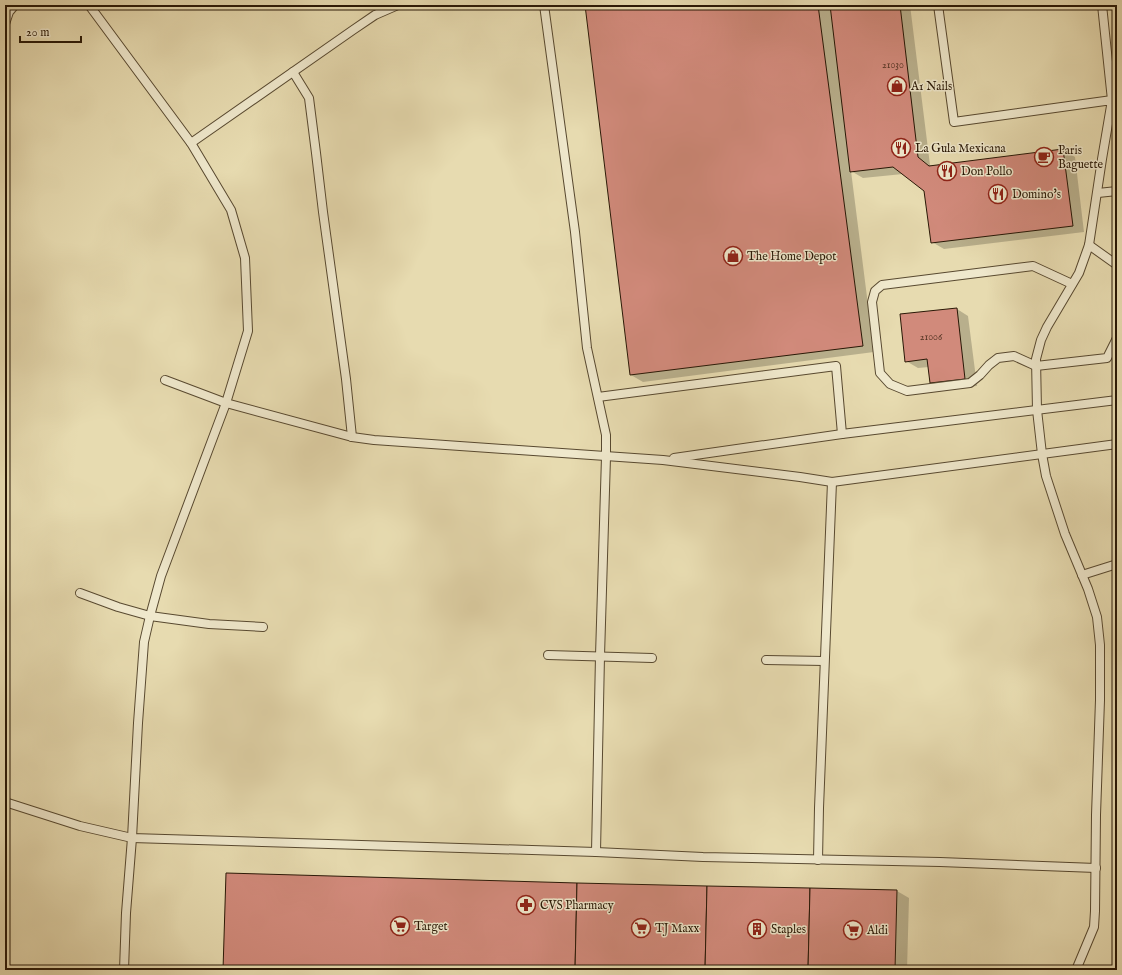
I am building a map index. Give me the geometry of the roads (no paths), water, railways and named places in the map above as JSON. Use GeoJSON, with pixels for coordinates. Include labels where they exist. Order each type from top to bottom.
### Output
{"type":"FeatureCollection","features":[{"type":"Feature","properties":{"kind":"lane"},"geometry":{"type":"LineString","coordinates":[[5,24],[9,12],[16,5]]}},
{"type":"Feature","properties":{"kind":"lane"},"geometry":{"type":"LineString","coordinates":[[89,5],[191,143],[231,210],[245,258],[248,331],[226,403],[161,576],[144,642],[126,913],[124,970]]}},
{"type":"Feature","properties":{"kind":"lane"},"geometry":{"type":"LineString","coordinates":[[191,143],[376,15],[398,5]]}},
{"type":"Feature","properties":{"kind":"lane"},"geometry":{"type":"LineString","coordinates":[[544,5],[575,232],[587,348],[606,435],[596,852]]}},
{"type":"Feature","properties":{"kind":"lane"},"geometry":{"type":"LineString","coordinates":[[938,5],[954,122],[1112,100]]}},
{"type":"Feature","properties":{"kind":"lane"},"geometry":{"type":"LineString","coordinates":[[1076,970],[1094,927],[1100,645],[1097,617],[1088,589],[1065,534],[1046,476],[1037,410],[1036,359],[1041,340],[1047,327],[1079,273],[1090,245],[1112,100],[1102,5]]}},
{"type":"Feature","properties":{"kind":"lane"},"geometry":{"type":"LineString","coordinates":[[293,72],[309,98],[346,379],[352,437]]}},
{"type":"Feature","properties":{"kind":"lane"},"geometry":{"type":"LineString","coordinates":[[1098,194],[1117,191]]}},
{"type":"Feature","properties":{"kind":"lane"},"geometry":{"type":"LineString","coordinates":[[1090,245],[1117,265]]}},
{"type":"Feature","properties":{"kind":"lane"},"geometry":{"type":"LineString","coordinates":[[1072,284],[1033,266],[882,286],[875,291],[872,302],[880,373],[890,384],[907,391],[970,383],[980,375],[988,365],[998,358],[1014,356],[1036,366],[1107,358],[1117,338]]}},
{"type":"Feature","properties":{"kind":"lane"},"geometry":{"type":"LineString","coordinates":[[598,397],[836,366],[842,434]]}},
{"type":"Feature","properties":{"kind":"lane"},"geometry":{"type":"LineString","coordinates":[[165,380],[226,403],[352,437],[374,440],[663,460],[832,482],[1117,444]]}},
{"type":"Feature","properties":{"kind":"lane"},"geometry":{"type":"LineString","coordinates":[[663,460],[842,434],[1117,400]]}},
{"type":"Feature","properties":{"kind":"lane"},"geometry":{"type":"LineString","coordinates":[[818,860],[824,661],[832,482]]}},
{"type":"Feature","properties":{"kind":"lane"},"geometry":{"type":"LineString","coordinates":[[1082,575],[1117,564]]}},
{"type":"Feature","properties":{"kind":"lane"},"geometry":{"type":"LineString","coordinates":[[80,593],[118,607],[150,616],[209,624],[263,627]]}},
{"type":"Feature","properties":{"kind":"lane"},"geometry":{"type":"LineString","coordinates":[[548,655],[652,658]]}},
{"type":"Feature","properties":{"kind":"lane"},"geometry":{"type":"LineString","coordinates":[[766,660],[824,661]]}},
{"type":"Feature","properties":{"kind":"lane"},"geometry":{"type":"LineString","coordinates":[[5,802],[80,826],[132,838],[596,852],[703,857],[1096,868]]}},
{"type":"Feature","properties":{"kind":"place","name":"A1 Nails"},"geometry":{"type":"Point","coordinates":[897,86]}},
{"type":"Feature","properties":{"kind":"place","name":"La Gula Mexicana"},"geometry":{"type":"Point","coordinates":[901,148]}},
{"type":"Feature","properties":{"kind":"place","name":"Paris Baguette"},"geometry":{"type":"Point","coordinates":[1044,157]}},
{"type":"Feature","properties":{"kind":"place","name":"Don Pollo"},"geometry":{"type":"Point","coordinates":[947,171]}},
{"type":"Feature","properties":{"kind":"place","name":"Domino's"},"geometry":{"type":"Point","coordinates":[998,194]}},
{"type":"Feature","properties":{"kind":"place","name":"The Home Depot"},"geometry":{"type":"Point","coordinates":[733,256]}},
{"type":"Feature","properties":{"kind":"place","name":"CVS Pharmacy"},"geometry":{"type":"Point","coordinates":[526,905]}},
{"type":"Feature","properties":{"kind":"place","name":"Target"},"geometry":{"type":"Point","coordinates":[400,926]}},
{"type":"Feature","properties":{"kind":"place","name":"TJ Maxx"},"geometry":{"type":"Point","coordinates":[641,928]}},
{"type":"Feature","properties":{"kind":"place","name":"Staples"},"geometry":{"type":"Point","coordinates":[757,929]}},
{"type":"Feature","properties":{"kind":"place","name":"Aldi"},"geometry":{"type":"Point","coordinates":[853,930]}}]}
